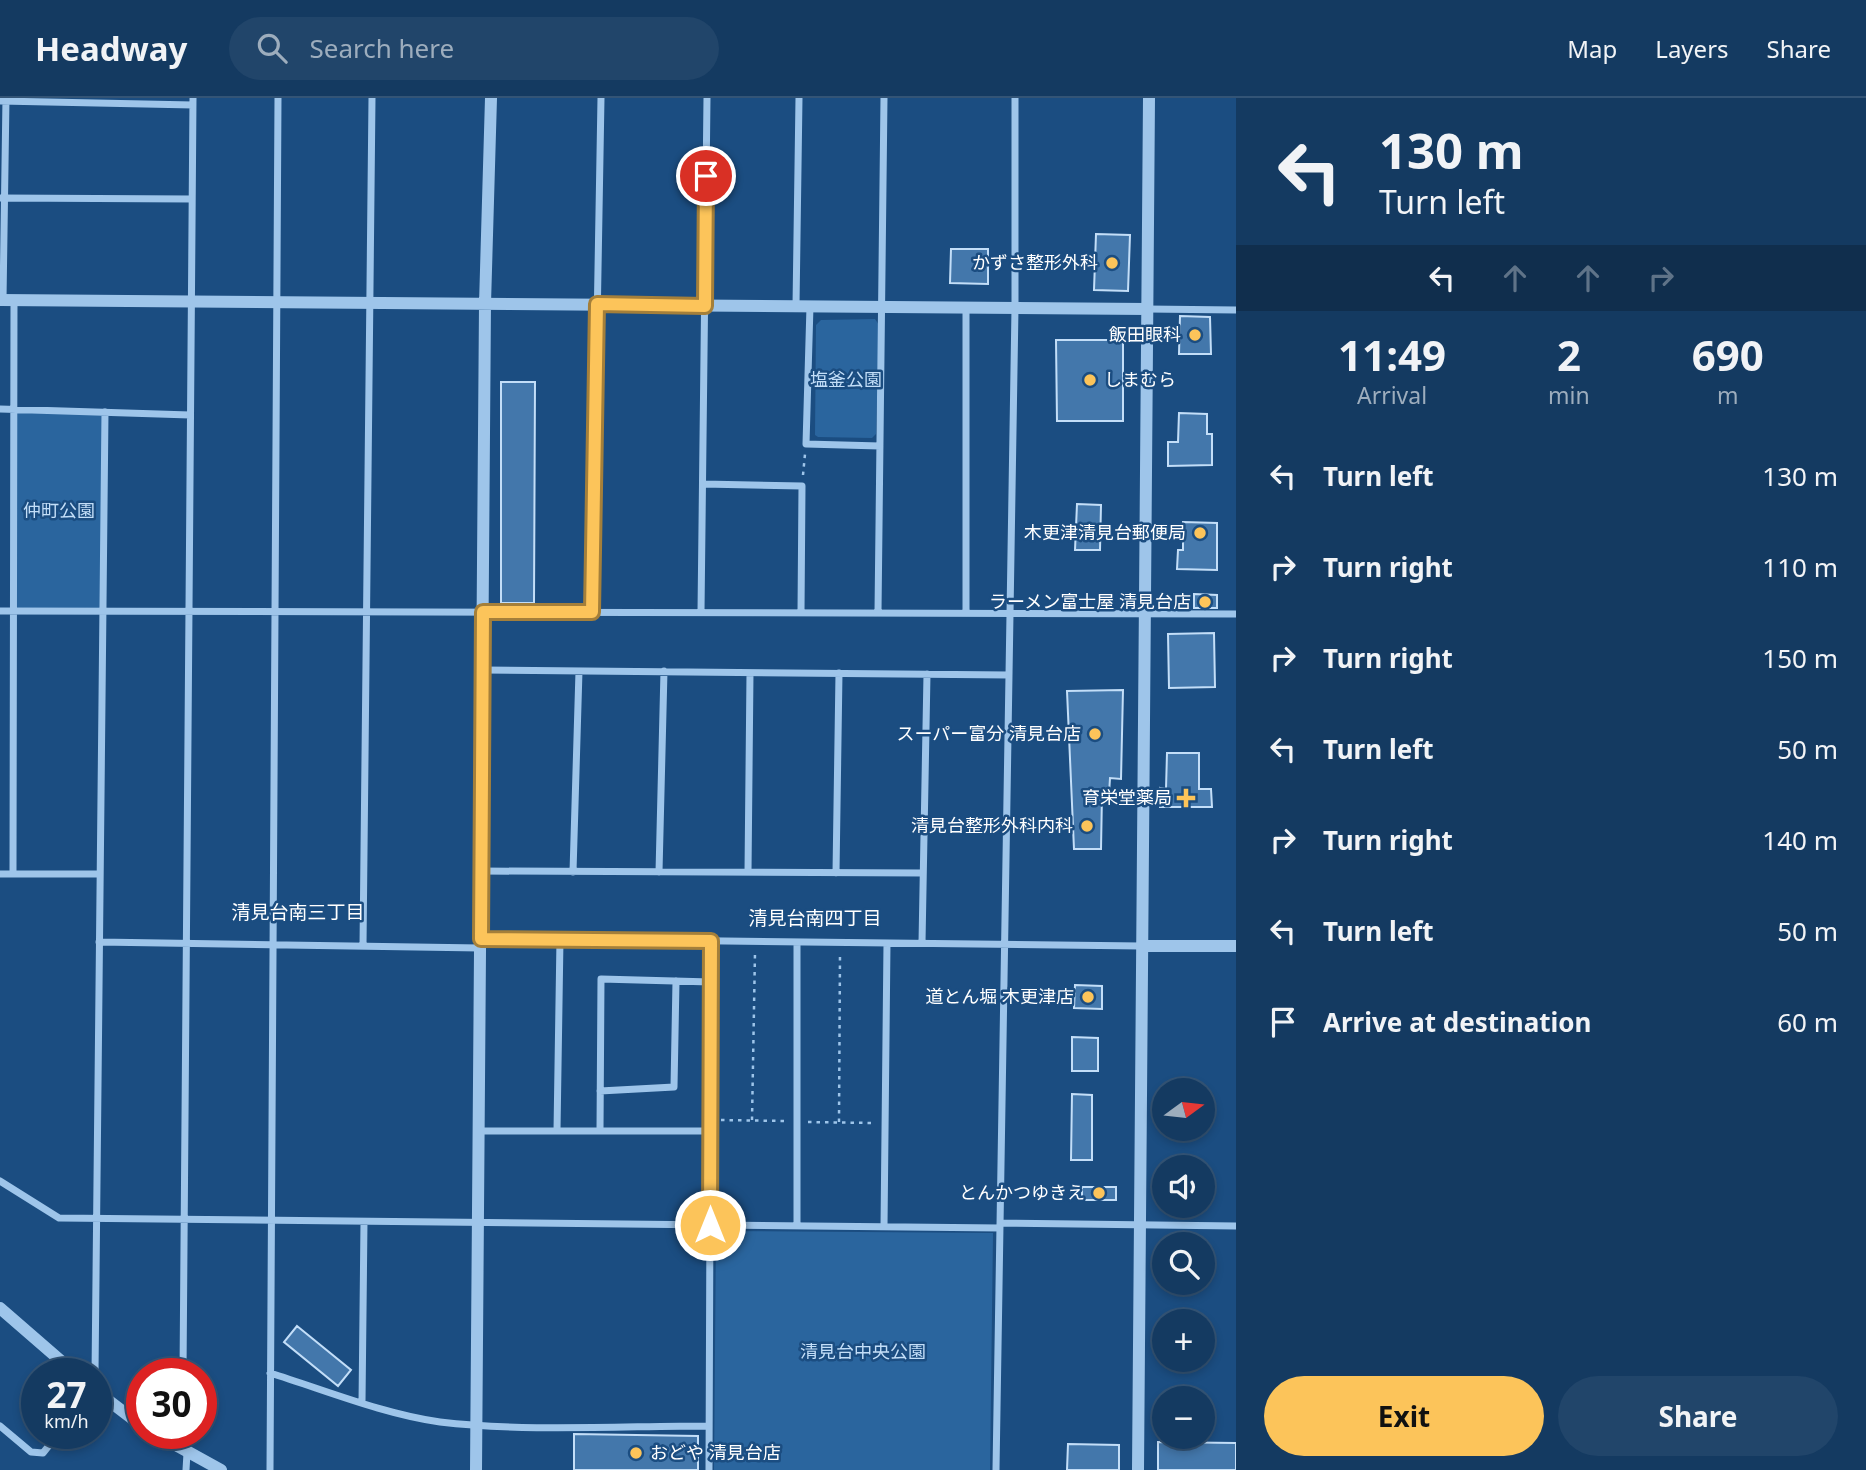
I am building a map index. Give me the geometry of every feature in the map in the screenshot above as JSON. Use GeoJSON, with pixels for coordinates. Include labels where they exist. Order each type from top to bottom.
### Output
{"type":"FeatureCollection","features":[{"type":"Feature","properties":{"kind":"street"},"geometry":{"type":"LineString","coordinates":[[270,1470],[278,98]]}},
{"type":"Feature","properties":{"kind":"street"},"geometry":{"type":"LineString","coordinates":[[363,946],[372,98]]}},
{"type":"Feature","properties":{"kind":"street"},"geometry":{"type":"LineString","coordinates":[[477,1470],[485,304],[491,98]]}},
{"type":"Feature","properties":{"kind":"street"},"geometry":{"type":"LineString","coordinates":[[592,612],[601,98]]}},
{"type":"Feature","properties":{"kind":"street"},"geometry":{"type":"LineString","coordinates":[[701,612],[707,98]]}},
{"type":"Feature","properties":{"kind":"street"},"geometry":{"type":"LineString","coordinates":[[796,306],[799,98]]}},
{"type":"Feature","properties":{"kind":"street"},"geometry":{"type":"LineString","coordinates":[[878,612],[884,98]]}},
{"type":"Feature","properties":{"kind":"street"},"geometry":{"type":"LineString","coordinates":[[996,1470],[1015,308],[1015,98]]}},
{"type":"Feature","properties":{"kind":"street"},"geometry":{"type":"LineString","coordinates":[[1138,1470],[1149,98]]}},
{"type":"Feature","properties":{"kind":"street"},"geometry":{"type":"LineString","coordinates":[[13,874],[15,409],[6,300],[2,198],[4,100],[193,102],[183,1358]]}},
{"type":"Feature","properties":{"kind":"street"},"geometry":{"type":"LineString","coordinates":[[2,198],[192,199]]}},
{"type":"Feature","properties":{"kind":"street"},"geometry":{"type":"LineString","coordinates":[[6,300],[1236,310]]}},
{"type":"Feature","properties":{"kind":"street"},"geometry":{"type":"LineString","coordinates":[[810,306],[806,444],[880,446]]}},
{"type":"Feature","properties":{"kind":"street"},"geometry":{"type":"LineString","coordinates":[[966,308],[966,613]]}},
{"type":"Feature","properties":{"kind":"street"},"geometry":{"type":"LineString","coordinates":[[0,410],[190,415]]}},
{"type":"Feature","properties":{"kind":"street"},"geometry":{"type":"LineString","coordinates":[[95,1358],[105,412]]}},
{"type":"Feature","properties":{"kind":"street"},"geometry":{"type":"LineString","coordinates":[[703,484],[802,486],[801,612]]}},
{"type":"Feature","properties":{"kind":"street"},"geometry":{"type":"LineString","coordinates":[[0,611],[1236,614]]}},
{"type":"Feature","properties":{"kind":"street"},"geometry":{"type":"LineString","coordinates":[[483,670],[1009,675]]}},
{"type":"Feature","properties":{"kind":"street"},"geometry":{"type":"LineString","coordinates":[[573,872],[579,671]]}},
{"type":"Feature","properties":{"kind":"street"},"geometry":{"type":"LineString","coordinates":[[659,872],[664,671]]}},
{"type":"Feature","properties":{"kind":"street"},"geometry":{"type":"LineString","coordinates":[[748,872],[750,673]]}},
{"type":"Feature","properties":{"kind":"street"},"geometry":{"type":"LineString","coordinates":[[836,873],[839,673]]}},
{"type":"Feature","properties":{"kind":"street"},"geometry":{"type":"LineString","coordinates":[[922,943],[927,674]]}},
{"type":"Feature","properties":{"kind":"street"},"geometry":{"type":"LineString","coordinates":[[481,871],[923,873]]}},
{"type":"Feature","properties":{"kind":"street"},"geometry":{"type":"LineString","coordinates":[[0,874],[100,874]]}},
{"type":"Feature","properties":{"kind":"street"},"geometry":{"type":"LineString","coordinates":[[99,942],[363,946],[560,939],[1236,946]]}},
{"type":"Feature","properties":{"kind":"street"},"geometry":{"type":"LineString","coordinates":[[557,1131],[560,939]]}},
{"type":"Feature","properties":{"kind":"street"},"geometry":{"type":"LineString","coordinates":[[709,1470],[711,941]]}},
{"type":"Feature","properties":{"kind":"street"},"geometry":{"type":"LineString","coordinates":[[797,942],[797,1226]]}},
{"type":"Feature","properties":{"kind":"street"},"geometry":{"type":"LineString","coordinates":[[884,1227],[887,943]]}},
{"type":"Feature","properties":{"kind":"street"},"geometry":{"type":"LineString","coordinates":[[600,1131],[601,979],[711,982]]}},
{"type":"Feature","properties":{"kind":"street"},"geometry":{"type":"LineString","coordinates":[[600,1091],[674,1087],[676,981]]}},
{"type":"Feature","properties":{"kind":"street"},"geometry":{"type":"LineString","coordinates":[[479,1131],[710,1131]]}},
{"type":"Feature","properties":{"kind":"street"},"geometry":{"type":"LineString","coordinates":[[0,1181],[59,1218],[884,1227],[1140,1224],[1236,1226]]}},
{"type":"Feature","properties":{"kind":"street"},"geometry":{"type":"LineString","coordinates":[[362,1403],[364,1222]]}},
{"type":"Feature","properties":{"kind":"street"},"geometry":{"type":"LineString","coordinates":[[0,1308],[58,1358]]}},
{"type":"Feature","properties":{"kind":"street"},"geometry":{"type":"LineString","coordinates":[[270,1373],[362,1403],[438,1421],[477,1425],[709,1426]]}},
{"type":"Feature","properties":{"kind":"street"},"geometry":{"type":"LineString","coordinates":[[112,1403],[126,1414]]}},
{"type":"Feature","properties":{"kind":"street"},"geometry":{"type":"LineString","coordinates":[[0,1426],[21,1444]]}},
{"type":"Feature","properties":{"kind":"street"},"geometry":{"type":"LineString","coordinates":[[27,1449],[43,1454],[47,1449]]}},
{"type":"Feature","properties":{"kind":"street"},"geometry":{"type":"LineString","coordinates":[[180,1449],[221,1470]]}},
{"type":"Feature","properties":{"kind":"street"},"geometry":{"type":"LineString","coordinates":[[185,1449],[187,1470]]}},
{"type":"Feature","properties":{"kind":"path"},"geometry":{"type":"LineString","coordinates":[[802,486],[806,444]]}},
{"type":"Feature","properties":{"kind":"path"},"geometry":{"type":"LineString","coordinates":[[752,1120],[755,942]]}},
{"type":"Feature","properties":{"kind":"path"},"geometry":{"type":"LineString","coordinates":[[839,1122],[841,942]]}},
{"type":"Feature","properties":{"kind":"path"},"geometry":{"type":"LineString","coordinates":[[710,1119],[885,1124]]}},
{"type":"Feature","properties":{"kind":"green space","name":"塩釜公園"},"geometry":{"type":"Polygon","coordinates":[[[875,319],[879,325],[876,434],[872,438],[818,437],[815,435],[816,325],[821,320],[875,319]]]}},
{"type":"Feature","properties":{"kind":"green space","name":"仲町公園"},"geometry":{"type":"Polygon","coordinates":[[[15,409],[105,412],[103,611],[13,611],[15,409]]]}},
{"type":"Feature","properties":{"kind":"green space","name":"清見台中央公園"},"geometry":{"type":"Polygon","coordinates":[[[716,1231],[993,1233],[990,1470],[714,1470],[716,1231]]]}},
{"type":"Feature","properties":{"kind":"building","name":"かずさ整形外科"},"geometry":{"type":"Polygon","coordinates":[[[1096,234],[1130,235],[1128,291],[1094,290],[1096,234]]]}},
{"type":"Feature","properties":{"kind":"building"},"geometry":{"type":"Polygon","coordinates":[[[951,249],[988,249],[988,284],[950,283],[951,249]]]}},
{"type":"Feature","properties":{"kind":"building","name":"飯田眼科"},"geometry":{"type":"Polygon","coordinates":[[[1180,316],[1210,317],[1211,354],[1179,354],[1180,316]]]}},
{"type":"Feature","properties":{"kind":"building","name":"しまむら"},"geometry":{"type":"Polygon","coordinates":[[[1056,340],[1123,340],[1123,421],[1057,421],[1056,340]]]}},
{"type":"Feature","properties":{"kind":"building"},"geometry":{"type":"Polygon","coordinates":[[[501,382],[535,382],[534,603],[501,603],[501,382]]]}},
{"type":"Feature","properties":{"kind":"building"},"geometry":{"type":"Polygon","coordinates":[[[1179,413],[1207,414],[1207,434],[1212,434],[1212,465],[1168,466],[1168,442],[1178,442],[1179,413]]]}},
{"type":"Feature","properties":{"kind":"building"},"geometry":{"type":"Polygon","coordinates":[[[1077,504],[1101,505],[1100,550],[1075,550],[1077,504]]]}},
{"type":"Feature","properties":{"kind":"building"},"geometry":{"type":"Polygon","coordinates":[[[1183,522],[1217,523],[1217,570],[1177,569],[1178,550],[1183,550],[1183,522]]]}},
{"type":"Feature","properties":{"kind":"building","name":"ラーメン富士屋 清見台店"},"geometry":{"type":"Polygon","coordinates":[[[1194,594],[1217,595],[1217,608],[1194,608],[1194,594]]]}},
{"type":"Feature","properties":{"kind":"building"},"geometry":{"type":"Polygon","coordinates":[[[1214,633],[1215,687],[1169,688],[1168,634],[1214,633]]]}},
{"type":"Feature","properties":{"kind":"building","name":"スーパー富分 清見台店"},"geometry":{"type":"Polygon","coordinates":[[[1123,690],[1121,779],[1110,778],[1109,794],[1102,794],[1101,849],[1074,849],[1067,691],[1123,690]]]}},
{"type":"Feature","properties":{"kind":"building"},"geometry":{"type":"Polygon","coordinates":[[[1167,753],[1199,753],[1199,789],[1211,789],[1212,807],[1160,807],[1160,788],[1166,789],[1167,753]]]}},
{"type":"Feature","properties":{"kind":"building","name":"道とん堀 木更津店"},"geometry":{"type":"Polygon","coordinates":[[[1075,985],[1102,986],[1102,1009],[1074,1008],[1075,985]]]}},
{"type":"Feature","properties":{"kind":"building"},"geometry":{"type":"Polygon","coordinates":[[[1072,1037],[1098,1038],[1098,1071],[1072,1071],[1072,1037]]]}},
{"type":"Feature","properties":{"kind":"building"},"geometry":{"type":"Polygon","coordinates":[[[1072,1094],[1092,1095],[1092,1160],[1071,1160],[1072,1094]]]}},
{"type":"Feature","properties":{"kind":"building","name":"とんかつゆきえ"},"geometry":{"type":"Polygon","coordinates":[[[1082,1187],[1116,1187],[1116,1200],[1082,1200],[1082,1187]]]}},
{"type":"Feature","properties":{"kind":"building"},"geometry":{"type":"Polygon","coordinates":[[[297,1326],[351,1370],[338,1386],[284,1342],[297,1326]]]}},
{"type":"Feature","properties":{"kind":"building","name":"おどや 清見台店"},"geometry":{"type":"Polygon","coordinates":[[[574,1434],[698,1436],[698,1470],[574,1470],[574,1434]]]}},
{"type":"Feature","properties":{"kind":"building"},"geometry":{"type":"Polygon","coordinates":[[[1215,1443],[1236,1443],[1236,1470],[1158,1470],[1158,1449],[1215,1449],[1215,1443]]]}},
{"type":"Feature","properties":{"kind":"building"},"geometry":{"type":"Polygon","coordinates":[[[1068,1444],[1119,1445],[1119,1470],[1067,1470],[1068,1444]]]}},
{"type":"Feature","properties":{"kind":"place","name":"かずさ整形外科"},"geometry":{"type":"Point","coordinates":[1112,263]}},
{"type":"Feature","properties":{"kind":"place","name":"飯田眼科"},"geometry":{"type":"Point","coordinates":[1195,335]}},
{"type":"Feature","properties":{"kind":"place","name":"しまむら"},"geometry":{"type":"Point","coordinates":[1090,380]}},
{"type":"Feature","properties":{"kind":"place","name":"木更津清見台郵便局"},"geometry":{"type":"Point","coordinates":[1200,533]}},
{"type":"Feature","properties":{"kind":"place","name":"ラーメン富士屋 清見台店"},"geometry":{"type":"Point","coordinates":[1205,602]}},
{"type":"Feature","properties":{"kind":"place","name":"スーパー富分 清見台店"},"geometry":{"type":"Point","coordinates":[1095,734]}},
{"type":"Feature","properties":{"kind":"place","name":"育栄堂薬局"},"geometry":{"type":"Point","coordinates":[1186,798]}},
{"type":"Feature","properties":{"kind":"place","name":"清見台整形外科内科"},"geometry":{"type":"Point","coordinates":[1087,826]}},
{"type":"Feature","properties":{"kind":"place","name":"道とん堀 木更津店"},"geometry":{"type":"Point","coordinates":[1088,997]}},
{"type":"Feature","properties":{"kind":"place","name":"とんかつゆきえ"},"geometry":{"type":"Point","coordinates":[1099,1193]}},
{"type":"Feature","properties":{"kind":"place","name":"おどや 清見台店"},"geometry":{"type":"Point","coordinates":[636,1453]}},
{"type":"Feature","properties":{"kind":"district","name":"清見台南三丁目"},"geometry":{"type":"Point","coordinates":[298,912]}},
{"type":"Feature","properties":{"kind":"district","name":"清見台南四丁目"},"geometry":{"type":"Point","coordinates":[815,918]}},
{"type":"Feature","properties":{"kind":"route"},"geometry":{"type":"LineString","coordinates":[[706,176],[705,306],[597,304],[592,612],[483,612],[481,939],[711,941],[710,1225]]}}]}
